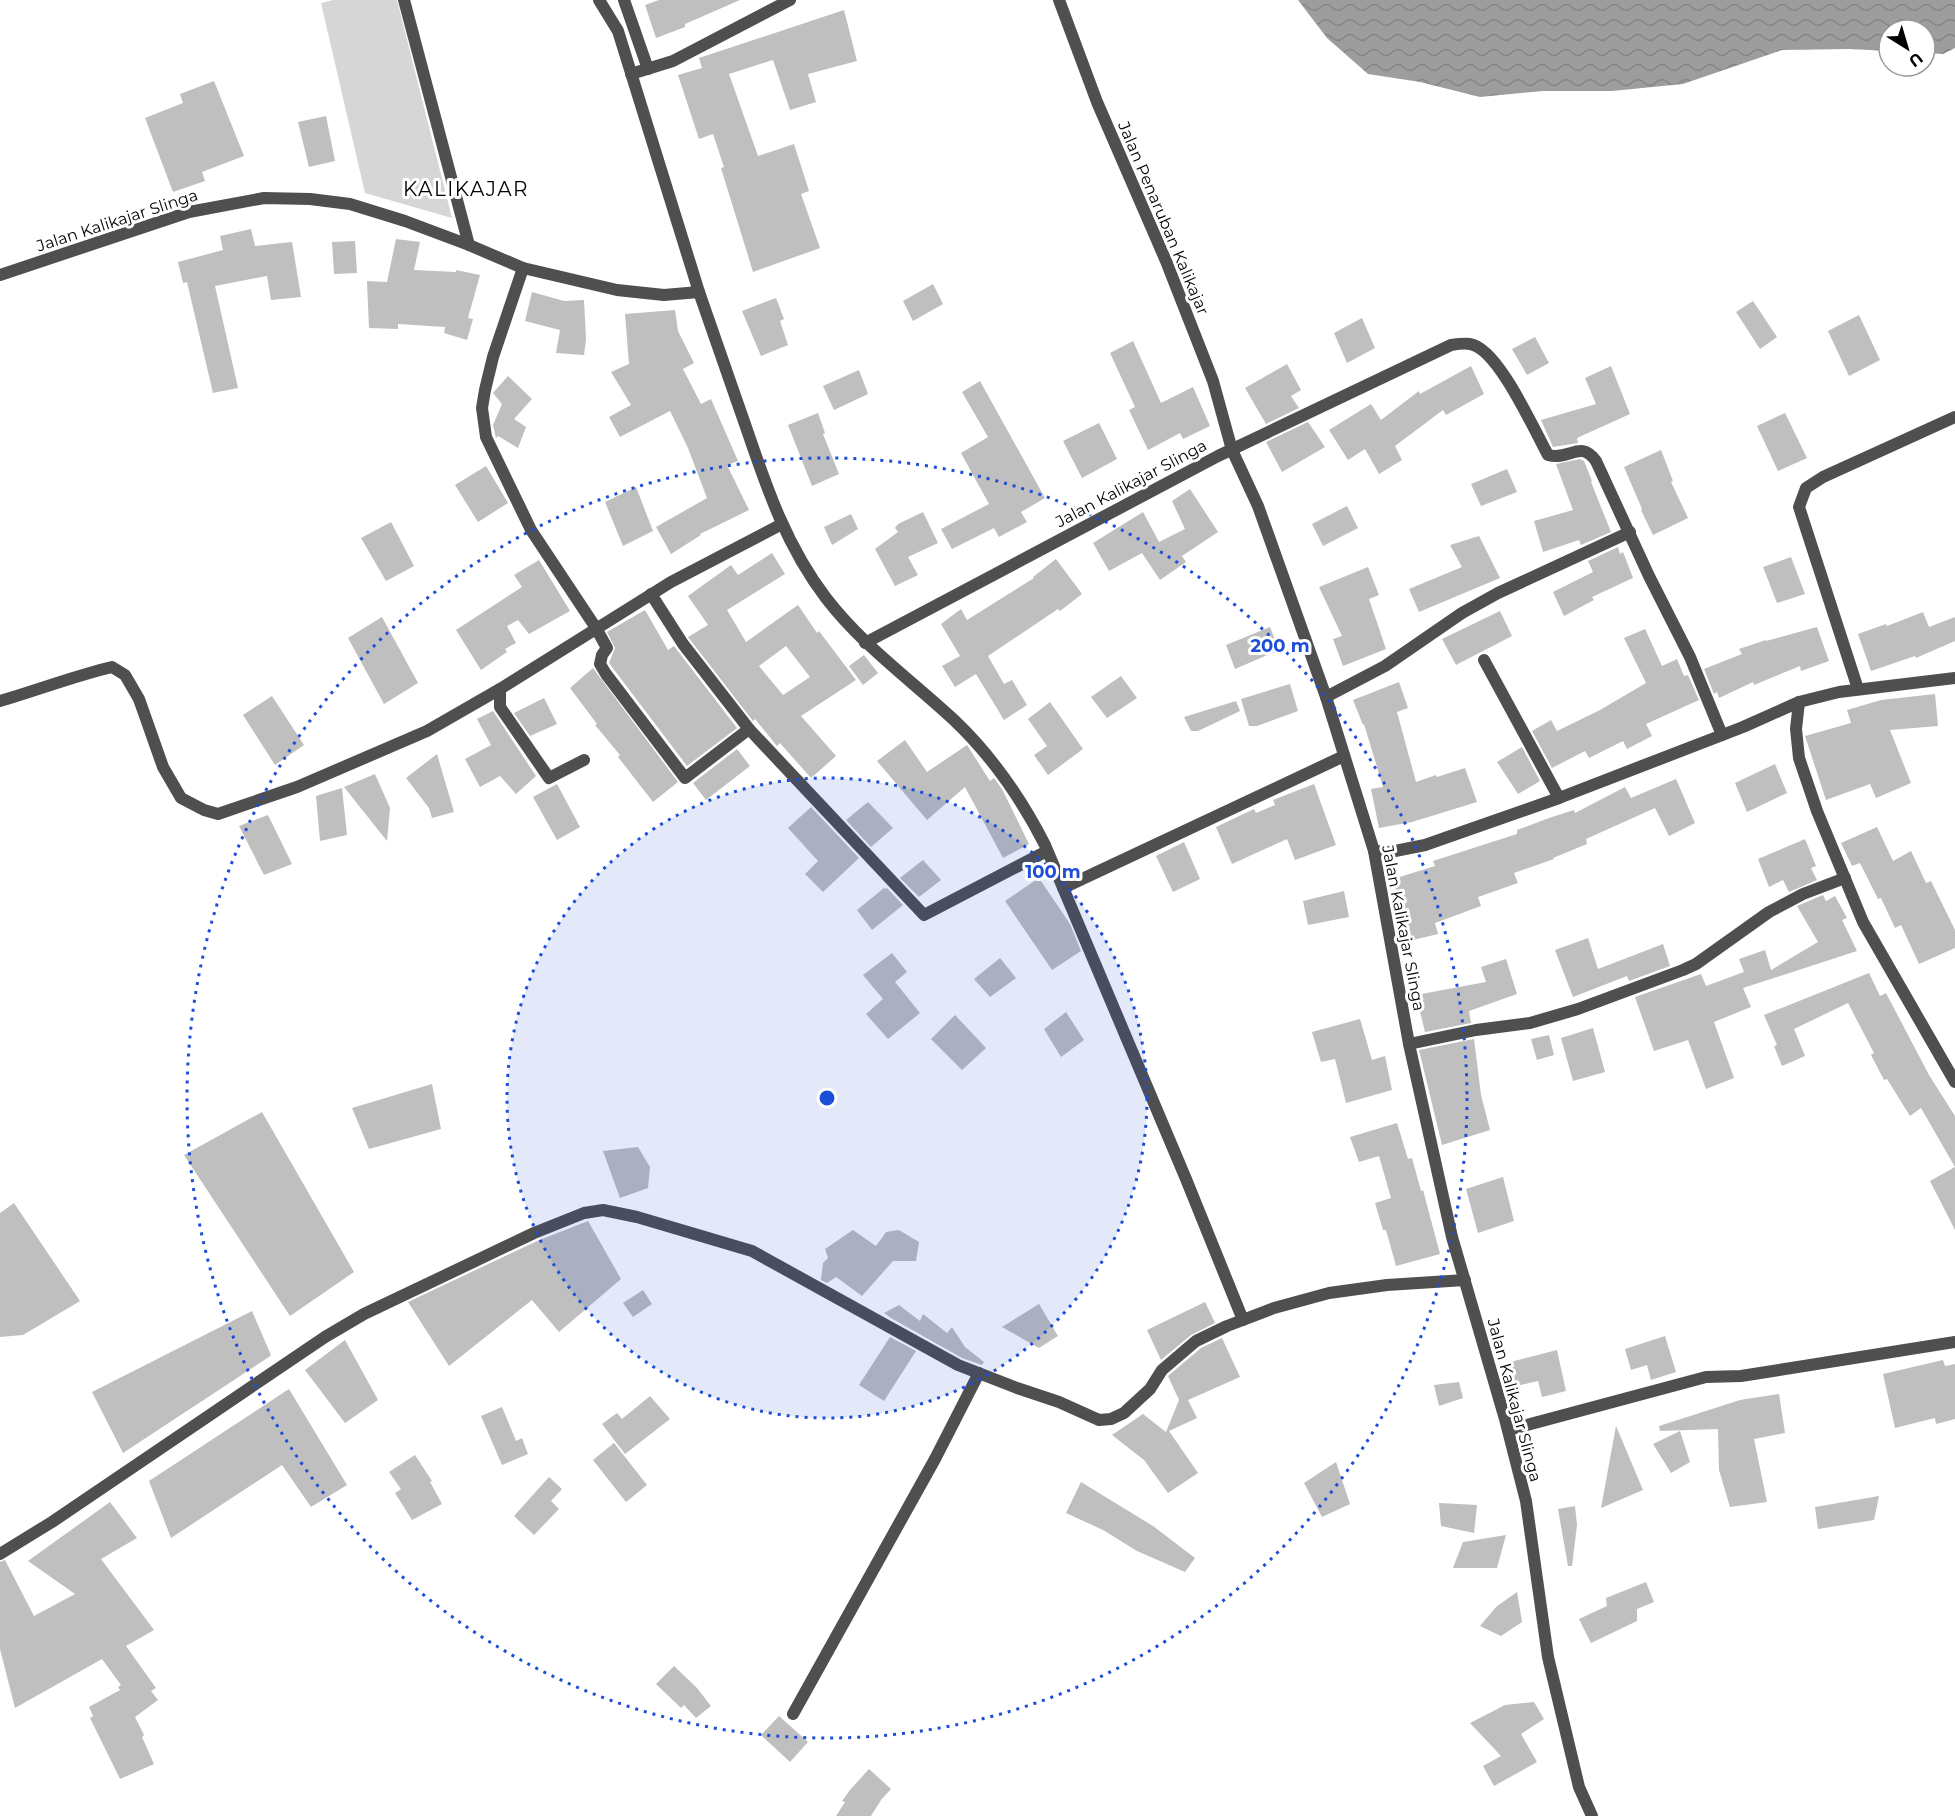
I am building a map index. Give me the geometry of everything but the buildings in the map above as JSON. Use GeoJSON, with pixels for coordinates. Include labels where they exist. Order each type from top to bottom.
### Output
{"type":"FeatureCollection","features":[{"type":"Feature","properties":{"kind":"street"},"geometry":{"type":"LineString","coordinates":[[404,0],[468,244]]}},
{"type":"Feature","properties":{"kind":"street"},"geometry":{"type":"LineString","coordinates":[[599,0],[639,72]]}},
{"type":"Feature","properties":{"kind":"street"},"geometry":{"type":"LineString","coordinates":[[624,0],[639,72],[699,292],[768,492],[782,524],[799,559],[827,599],[978,745],[1007,779],[1028,812],[1063,888],[1243,1320]]}},
{"type":"Feature","properties":{"kind":"street"},"geometry":{"type":"LineString","coordinates":[[639,72],[673,61],[790,0]]}},
{"type":"Feature","properties":{"kind":"street","name":"Jalan Penaruban Kalikajar"},"geometry":{"type":"LineString","coordinates":[[1059,0],[1097,102],[1166,261],[1209,370],[1232,450]]}},
{"type":"Feature","properties":{"kind":"street","name":"Jalan Kalikajar Slinga"},"geometry":{"type":"LineString","coordinates":[[0,274],[189,212],[264,198],[310,199],[350,204],[405,221],[468,244],[522,268],[617,290],[664,295],[699,292]]}},
{"type":"Feature","properties":{"kind":"street"},"geometry":{"type":"LineString","coordinates":[[522,268],[493,357],[482,408],[486,437],[531,530],[607,648],[600,664],[606,674],[685,778],[749,729]]}},
{"type":"Feature","properties":{"kind":"street"},"geometry":{"type":"LineString","coordinates":[[1232,450],[1451,345],[1470,344],[1482,349],[1499,366],[1548,455],[1557,458],[1582,450],[1590,452],[1604,475],[1649,576],[1690,657],[1722,735]]}},
{"type":"Feature","properties":{"kind":"street"},"geometry":{"type":"LineString","coordinates":[[1858,689],[1799,507],[1806,488],[1823,477],[1955,417]]}},
{"type":"Feature","properties":{"kind":"street","name":"Jalan Kalikajar Slinga"},"geometry":{"type":"LineString","coordinates":[[870,640],[1232,450],[1258,506],[1326,697],[1374,851],[1409,1044],[1452,1237],[1508,1430],[1528,1512],[1548,1657],[1579,1787],[1592,1816]]}},
{"type":"Feature","properties":{"kind":"street"},"geometry":{"type":"LineString","coordinates":[[0,701],[51,686],[81,674],[112,667],[125,675],[139,699],[163,767],[181,798],[204,810],[218,813],[297,787],[427,731],[500,689],[651,594],[782,524]]}},
{"type":"Feature","properties":{"kind":"street"},"geometry":{"type":"LineString","coordinates":[[1326,697],[1385,666],[1462,613],[1498,593],[1630,532]]}},
{"type":"Feature","properties":{"kind":"street"},"geometry":{"type":"LineString","coordinates":[[651,594],[683,644],[749,729],[924,915],[1047,851]]}},
{"type":"Feature","properties":{"kind":"street"},"geometry":{"type":"LineString","coordinates":[[1484,660],[1559,798]]}},
{"type":"Feature","properties":{"kind":"street"},"geometry":{"type":"LineString","coordinates":[[1374,851],[1390,852],[1425,845],[1559,798],[1722,735],[1799,702],[1858,689],[1955,678]]}},
{"type":"Feature","properties":{"kind":"street"},"geometry":{"type":"LineString","coordinates":[[500,689],[500,707],[549,778],[584,760]]}},
{"type":"Feature","properties":{"kind":"street"},"geometry":{"type":"LineString","coordinates":[[1799,702],[1796,729],[1799,758],[1817,811],[1863,922],[1955,1082]]}},
{"type":"Feature","properties":{"kind":"street"},"geometry":{"type":"LineString","coordinates":[[1063,888],[1344,756]]}},
{"type":"Feature","properties":{"kind":"street"},"geometry":{"type":"LineString","coordinates":[[1409,1044],[1476,1030],[1530,1023],[1578,1009],[1683,970],[1696,964],[1769,912],[1803,894],[1845,878]]}},
{"type":"Feature","properties":{"kind":"street"},"geometry":{"type":"LineString","coordinates":[[0,1554],[52,1522],[344,1325],[445,1274],[584,1213],[603,1210],[637,1217],[752,1251],[914,1342],[980,1373],[1099,1419],[1111,1419],[1124,1413],[1150,1389],[1162,1370],[1196,1341],[1274,1308],[1329,1293],[1387,1285],[1465,1280]]}},
{"type":"Feature","properties":{"kind":"street"},"geometry":{"type":"LineString","coordinates":[[1508,1430],[1706,1377],[1741,1376],[1955,1342]]}},
{"type":"Feature","properties":{"kind":"street"},"geometry":{"type":"LineString","coordinates":[[793,1714],[980,1373]]}},
{"type":"Feature","properties":{"kind":"shaded area"},"geometry":{"type":"Polygon","coordinates":[[[333,0],[397,0],[452,218],[365,193],[321,3],[333,0]]]}},
{"type":"Feature","properties":{"kind":"water"},"geometry":{"type":"Polygon","coordinates":[[[1298,0],[1955,0],[1955,48],[1943,54],[1937,54],[1937,18],[1877,18],[1877,50],[1782,50],[1683,84],[1612,91],[1543,91],[1480,97],[1420,82],[1368,74],[1327,38],[1298,0]]]}},
{"type":"Feature","properties":{"kind":"district","name":"KALIKAJAR"},"geometry":{"type":"Point","coordinates":[466,189]}}]}
